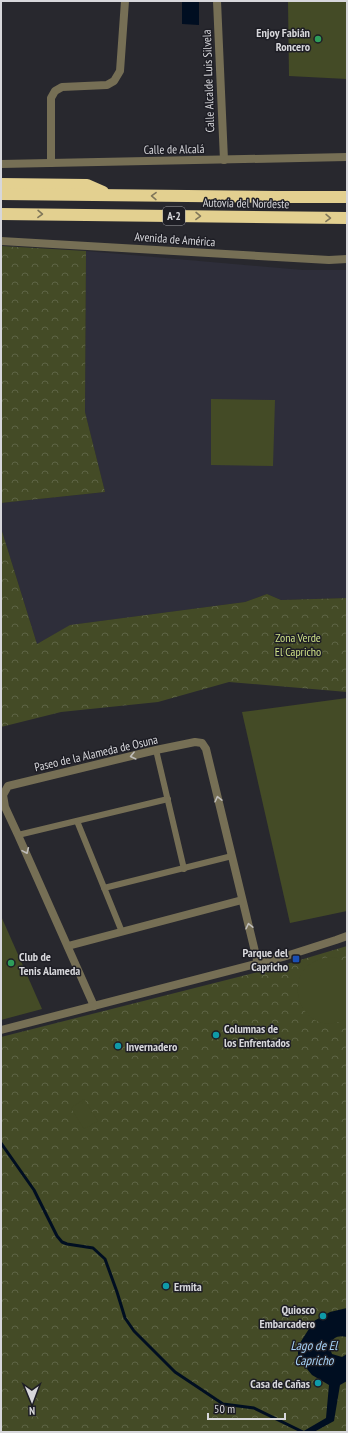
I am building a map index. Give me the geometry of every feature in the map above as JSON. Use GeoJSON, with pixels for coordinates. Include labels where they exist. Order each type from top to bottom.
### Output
{"type":"FeatureCollection","features":[{"type":"Feature","properties":{"kind":"highway"},"geometry":{"type":"LineString","coordinates":[[1,184],[87,186],[112,195]]}},
{"type":"Feature","properties":{"kind":"highway","name":"Autovía del Nordeste"},"geometry":{"type":"LineString","coordinates":[[1,194],[347,197]]}},
{"type":"Feature","properties":{"kind":"highway","name":"Autovía del Nordeste"},"geometry":{"type":"LineString","coordinates":[[1,214],[347,218]]}},
{"type":"Feature","properties":{"kind":"street"},"geometry":{"type":"LineString","coordinates":[[51,163],[51,98],[55,91],[62,87],[107,85],[114,81],[120,71],[125,1]]}},
{"type":"Feature","properties":{"kind":"street","name":"Calle Alcalde Luis Silvela"},"geometry":{"type":"LineString","coordinates":[[217,1],[224,160]]}},
{"type":"Feature","properties":{"kind":"street","name":"Calle de Alcalá"},"geometry":{"type":"LineString","coordinates":[[1,164],[347,157]]}},
{"type":"Feature","properties":{"kind":"street","name":"Avenida de América"},"geometry":{"type":"LineString","coordinates":[[1,241],[306,259],[329,260],[347,258]]}},
{"type":"Feature","properties":{"kind":"street","name":"Paseo de la Alameda de Osuna"},"geometry":{"type":"LineString","coordinates":[[94,1006],[5,807],[3,795],[8,786],[156,750],[195,742],[202,743],[206,749],[258,964]]}},
{"type":"Feature","properties":{"kind":"street"},"geometry":{"type":"LineString","coordinates":[[156,750],[184,869]]}},
{"type":"Feature","properties":{"kind":"street"},"geometry":{"type":"LineString","coordinates":[[18,835],[168,799]]}},
{"type":"Feature","properties":{"kind":"street"},"geometry":{"type":"LineString","coordinates":[[77,821],[122,932]]}},
{"type":"Feature","properties":{"kind":"street"},"geometry":{"type":"LineString","coordinates":[[104,888],[232,856]]}},
{"type":"Feature","properties":{"kind":"street"},"geometry":{"type":"LineString","coordinates":[[68,946],[242,900]]}},
{"type":"Feature","properties":{"kind":"street"},"geometry":{"type":"LineString","coordinates":[[1,1030],[258,964],[347,936]]}},
{"type":"Feature","properties":{"kind":"shaded area"},"geometry":{"type":"Polygon","coordinates":[[[86,251],[303,270],[347,270],[347,598],[281,600],[267,594],[245,602],[71,625],[37,644],[1,528],[1,503],[105,492],[85,412],[86,251]]]}},
{"type":"Feature","properties":{"kind":"green space","name":"Enjoy Fabián Roncero"},"geometry":{"type":"Polygon","coordinates":[[[288,1],[347,1],[347,79],[289,76],[288,1]]]}},
{"type":"Feature","properties":{"kind":"green space"},"geometry":{"type":"Polygon","coordinates":[[[1,246],[86,251],[85,412],[105,492],[1,503],[1,246]]]}},
{"type":"Feature","properties":{"kind":"green space"},"geometry":{"type":"Polygon","coordinates":[[[211,399],[275,400],[273,466],[211,465],[211,399]]]}},
{"type":"Feature","properties":{"kind":"green space","name":"Zona Verde El Capricho"},"geometry":{"type":"Polygon","coordinates":[[[1,528],[37,644],[70,625],[245,602],[267,594],[281,600],[347,598],[347,692],[229,682],[158,702],[61,712],[1,727],[1,528]]]}},
{"type":"Feature","properties":{"kind":"green space"},"geometry":{"type":"Polygon","coordinates":[[[347,698],[347,911],[290,923],[242,712],[347,698]]]}},
{"type":"Feature","properties":{"kind":"green space","name":"Club de Tenis Alameda"},"geometry":{"type":"Polygon","coordinates":[[[1,916],[42,1009],[1,1020],[1,916]]]}},
{"type":"Feature","properties":{"kind":"green space"},"geometry":{"type":"Polygon","coordinates":[[[347,946],[347,1432],[1,1432],[1,1037],[270,969],[347,946]]]}},
{"type":"Feature","properties":{"kind":"green space"},"geometry":{"type":"Polygon","coordinates":[[[330,957],[337,958],[347,963],[347,1018],[331,1023],[317,1021],[306,1012],[300,1000],[298,986],[302,973],[312,963],[330,957]]]}},
{"type":"Feature","properties":{"kind":"green space"},"geometry":{"type":"Polygon","coordinates":[[[84,1099],[98,1121],[84,1129],[71,1108],[84,1099]]]}},
{"type":"Feature","properties":{"kind":"water"},"geometry":{"type":"Polygon","coordinates":[[[182,1],[199,1],[199,25],[182,24],[182,1]]]}},
{"type":"Feature","properties":{"kind":"water","name":"Lago de El Capricho"},"geometry":{"type":"Polygon","coordinates":[[[347,1308],[347,1337],[336,1337],[329,1346],[332,1354],[342,1357],[347,1354],[347,1381],[340,1385],[334,1421],[314,1432],[302,1432],[326,1418],[329,1385],[312,1375],[298,1358],[298,1346],[314,1321],[330,1312],[347,1308]]]}},
{"type":"Feature","properties":{"kind":"waterway"},"geometry":{"type":"LineString","coordinates":[[1,1143],[34,1190],[57,1236],[62,1242],[93,1248],[105,1259],[125,1318],[134,1331],[175,1372],[223,1404],[254,1408],[303,1432]]}},
{"type":"Feature","properties":{"kind":"place","name":"Enjoy Fabián Roncero"},"geometry":{"type":"Point","coordinates":[318,39]}},
{"type":"Feature","properties":{"kind":"place","name":"Parque del Capricho"},"geometry":{"type":"Point","coordinates":[296,959]}},
{"type":"Feature","properties":{"kind":"place","name":"Club de Tenis Alameda"},"geometry":{"type":"Point","coordinates":[11,963]}},
{"type":"Feature","properties":{"kind":"place","name":"Columnas de los Enfrentados"},"geometry":{"type":"Point","coordinates":[216,1035]}},
{"type":"Feature","properties":{"kind":"place","name":"Invernadero"},"geometry":{"type":"Point","coordinates":[118,1046]}},
{"type":"Feature","properties":{"kind":"place","name":"Ermita"},"geometry":{"type":"Point","coordinates":[166,1286]}},
{"type":"Feature","properties":{"kind":"place","name":"Quiosco Embarcadero"},"geometry":{"type":"Point","coordinates":[323,1316]}},
{"type":"Feature","properties":{"kind":"place","name":"Casa de Cañas"},"geometry":{"type":"Point","coordinates":[318,1383]}}]}
